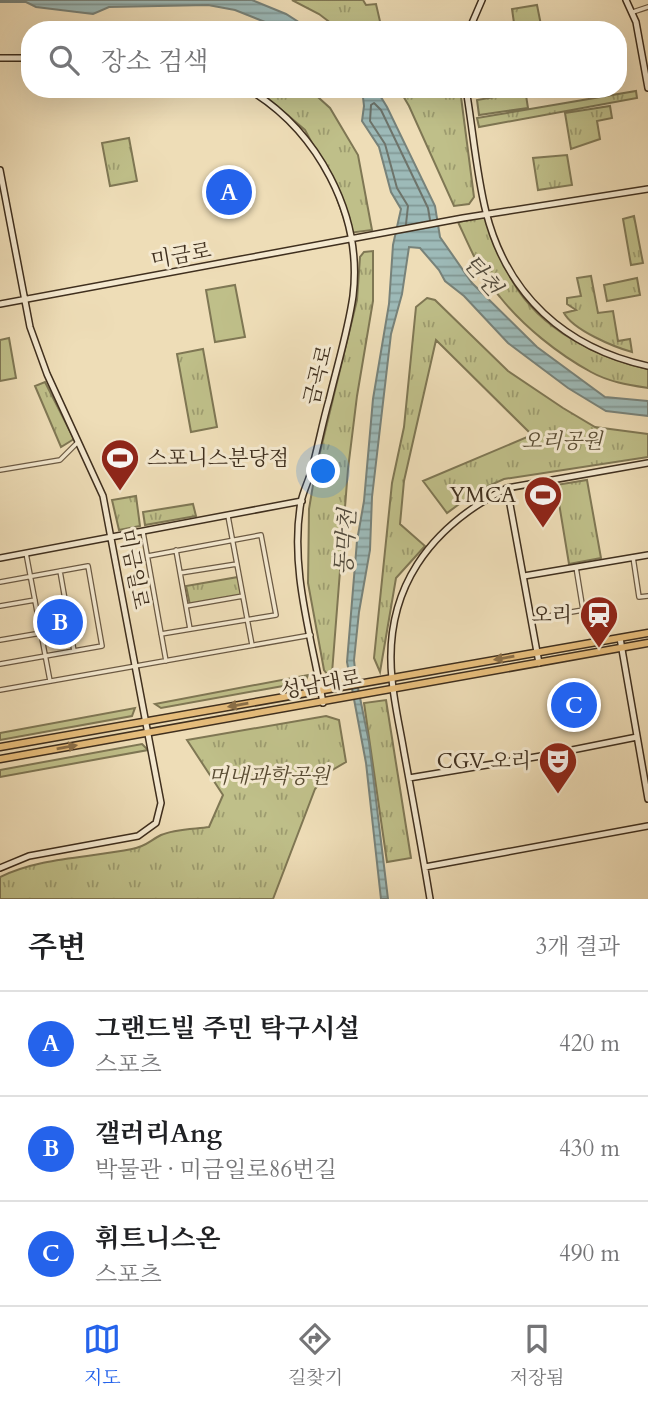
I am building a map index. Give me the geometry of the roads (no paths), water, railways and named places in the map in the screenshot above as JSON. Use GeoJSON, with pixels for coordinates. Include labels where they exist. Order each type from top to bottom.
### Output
{"type":"FeatureCollection","features":[{"type":"Feature","properties":{"kind":"main road","name":"성남대로"},"geometry":{"type":"LineString","coordinates":[[0,747],[648,633]]}},
{"type":"Feature","properties":{"kind":"main road","name":"성남대로"},"geometry":{"type":"LineString","coordinates":[[0,759],[648,643]]}},
{"type":"Feature","properties":{"kind":"street"},"geometry":{"type":"LineString","coordinates":[[473,21],[482,0]]}},
{"type":"Feature","properties":{"kind":"street"},"geometry":{"type":"LineString","coordinates":[[626,0],[633,12],[648,88]]}},
{"type":"Feature","properties":{"kind":"street"},"geometry":{"type":"LineString","coordinates":[[633,12],[648,7]]}},
{"type":"Feature","properties":{"kind":"street"},"geometry":{"type":"LineString","coordinates":[[0,58],[21,58]]}},
{"type":"Feature","properties":{"kind":"street","name":"금곡로"},"geometry":{"type":"LineString","coordinates":[[261,98],[279,111],[308,141],[333,184],[346,220],[353,268],[353,295],[302,501],[299,528],[300,575],[323,703]]}},
{"type":"Feature","properties":{"kind":"street"},"geometry":{"type":"LineString","coordinates":[[467,98],[486,214],[518,284],[537,308],[572,337],[615,358],[648,366]]}},
{"type":"Feature","properties":{"kind":"street","name":"미금일로"},"geometry":{"type":"LineString","coordinates":[[0,170],[30,327],[47,374],[103,496],[113,537],[161,803],[159,816],[151,829],[138,836],[29,856],[0,868]]}},
{"type":"Feature","properties":{"kind":"street"},"geometry":{"type":"LineString","coordinates":[[486,214],[648,189]]}},
{"type":"Feature","properties":{"kind":"street","name":"미금로"},"geometry":{"type":"LineString","coordinates":[[0,304],[486,214]]}},
{"type":"Feature","properties":{"kind":"street"},"geometry":{"type":"LineString","coordinates":[[0,470],[61,460],[79,441]]}},
{"type":"Feature","properties":{"kind":"street"},"geometry":{"type":"LineString","coordinates":[[430,899],[392,678],[393,622],[414,571],[449,524],[472,507],[507,488],[648,463]]}},
{"type":"Feature","properties":{"kind":"street"},"geometry":{"type":"LineString","coordinates":[[507,488],[539,663]]}},
{"type":"Feature","properties":{"kind":"street"},"geometry":{"type":"LineString","coordinates":[[0,558],[302,501]]}},
{"type":"Feature","properties":{"kind":"street"},"geometry":{"type":"LineString","coordinates":[[228,516],[252,645]]}},
{"type":"Feature","properties":{"kind":"street"},"geometry":{"type":"LineString","coordinates":[[143,532],[166,661]]}},
{"type":"Feature","properties":{"kind":"street"},"geometry":{"type":"LineString","coordinates":[[148,556],[261,535],[276,614],[161,634]]}},
{"type":"Feature","properties":{"kind":"street"},"geometry":{"type":"LineString","coordinates":[[176,551],[190,629]]}},
{"type":"Feature","properties":{"kind":"street"},"geometry":{"type":"LineString","coordinates":[[26,553],[50,681]]}},
{"type":"Feature","properties":{"kind":"street"},"geometry":{"type":"LineString","coordinates":[[524,576],[648,555]]}},
{"type":"Feature","properties":{"kind":"street"},"geometry":{"type":"LineString","coordinates":[[633,557],[639,597],[648,596]]}},
{"type":"Feature","properties":{"kind":"street"},"geometry":{"type":"LineString","coordinates":[[180,573],[237,564]]}},
{"type":"Feature","properties":{"kind":"street"},"geometry":{"type":"LineString","coordinates":[[0,582],[88,566],[102,646],[0,664]]}},
{"type":"Feature","properties":{"kind":"street"},"geometry":{"type":"LineString","coordinates":[[531,619],[583,610],[576,567]]}},
{"type":"Feature","properties":{"kind":"street"},"geometry":{"type":"LineString","coordinates":[[60,571],[74,651]]}},
{"type":"Feature","properties":{"kind":"street"},"geometry":{"type":"LineString","coordinates":[[186,606],[243,596]]}},
{"type":"Feature","properties":{"kind":"street"},"geometry":{"type":"LineString","coordinates":[[0,606],[35,600]]}},
{"type":"Feature","properties":{"kind":"street"},"geometry":{"type":"LineString","coordinates":[[0,640],[41,633]]}},
{"type":"Feature","properties":{"kind":"street"},"geometry":{"type":"LineString","coordinates":[[0,690],[311,635]]}},
{"type":"Feature","properties":{"kind":"street"},"geometry":{"type":"LineString","coordinates":[[620,638],[648,799]]}},
{"type":"Feature","properties":{"kind":"street"},"geometry":{"type":"LineString","coordinates":[[409,778],[637,737]]}},
{"type":"Feature","properties":{"kind":"street"},"geometry":{"type":"LineString","coordinates":[[425,867],[648,826]]}},
{"type":"Feature","properties":{"kind":"water"},"geometry":{"type":"Polygon","coordinates":[[[252,0],[297,21],[262,21],[235,10],[208,5],[109,7],[93,14],[36,7],[26,2],[0,2],[252,0]]]}},
{"type":"Feature","properties":{"kind":"water","name":"탄천"},"geometry":{"type":"Polygon","coordinates":[[[363,98],[382,98],[387,107],[435,206],[440,237],[472,283],[537,347],[605,397],[648,401],[648,416],[606,411],[568,388],[508,343],[464,296],[445,281],[420,248],[409,247],[402,294],[391,334],[372,497],[370,550],[354,660],[369,742],[388,899],[381,899],[366,763],[347,662],[373,399],[389,304],[393,245],[401,209],[391,192],[379,147],[362,121],[363,98]]]}},
{"type":"Feature","properties":{"kind":"place","name":"그랜드빌 주민 탁구시설"},"geometry":{"type":"Point","coordinates":[229,192]}},
{"type":"Feature","properties":{"kind":"place","name":"스포니스분당점"},"geometry":{"type":"Point","coordinates":[120,492]}},
{"type":"Feature","properties":{"kind":"place","name":"YMCA"},"geometry":{"type":"Point","coordinates":[543,529]}},
{"type":"Feature","properties":{"kind":"place","name":"갤러리Ang"},"geometry":{"type":"Point","coordinates":[60,622]}},
{"type":"Feature","properties":{"kind":"place","name":"오리"},"geometry":{"type":"Point","coordinates":[599,649]}},
{"type":"Feature","properties":{"kind":"place","name":"휘트니스온"},"geometry":{"type":"Point","coordinates":[574,705]}},
{"type":"Feature","properties":{"kind":"place","name":"CGV 오리"},"geometry":{"type":"Point","coordinates":[558,795]}},
{"type":"Feature","properties":{"kind":"park label","name":"오리공원"},"geometry":{"type":"Point","coordinates":[562,441]}},
{"type":"Feature","properties":{"kind":"park label","name":"머내과학공원"},"geometry":{"type":"Point","coordinates":[269,776]}},
{"type":"Feature","properties":{"kind":"water label","name":"동막천"},"geometry":{"type":"Point","coordinates":[345,542]}}]}
